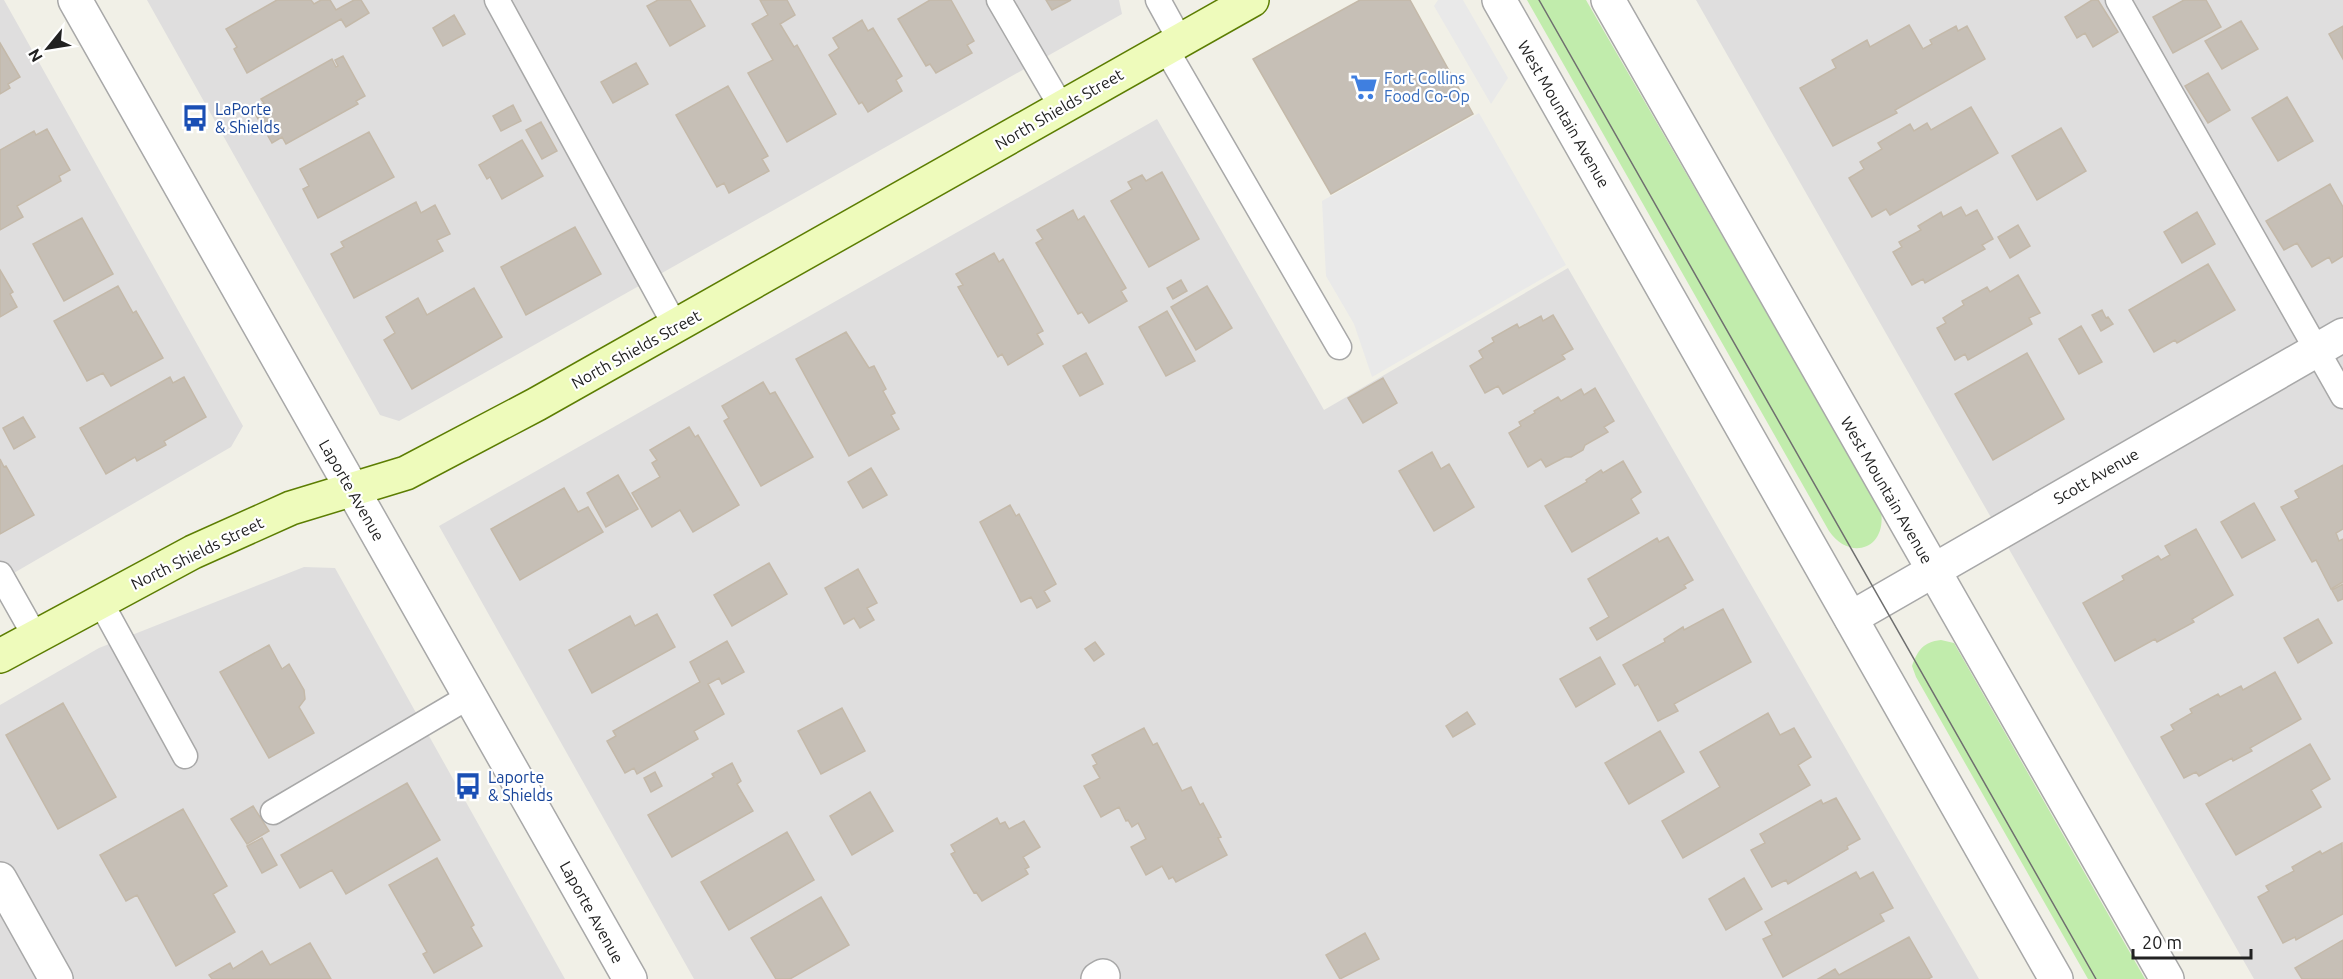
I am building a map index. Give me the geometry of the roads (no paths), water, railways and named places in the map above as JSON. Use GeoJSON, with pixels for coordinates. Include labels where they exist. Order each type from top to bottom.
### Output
{"type":"FeatureCollection","features":[{"type":"Feature","properties":{"kind":"main road","name":"North Shields Street"},"geometry":{"type":"LineString","coordinates":[[0,656],[193,552],[282,512],[406,473],[676,327],[1252,0]]}},
{"type":"Feature","properties":{"kind":"street","name":"Laporte Avenue"},"geometry":{"type":"LineString","coordinates":[[75,0],[630,979]]}},
{"type":"Feature","properties":{"kind":"street","name":"West Mountain Avenue"},"geometry":{"type":"LineString","coordinates":[[1499,0],[2056,979]]}},
{"type":"Feature","properties":{"kind":"street","name":"West Mountain Avenue"},"geometry":{"type":"LineString","coordinates":[[1608,0],[2167,979]]}},
{"type":"Feature","properties":{"kind":"street","name":"Scott Avenue"},"geometry":{"type":"LineString","coordinates":[[1851,618],[2330,343]]}},
{"type":"Feature","properties":{"kind":"street"},"geometry":{"type":"LineString","coordinates":[[0,879],[56,979]]}},
{"type":"Feature","properties":{"kind":"lane"},"geometry":{"type":"LineString","coordinates":[[497,0],[676,327]]}},
{"type":"Feature","properties":{"kind":"lane"},"geometry":{"type":"LineString","coordinates":[[999,0],[1062,108]]}},
{"type":"Feature","properties":{"kind":"lane"},"geometry":{"type":"LineString","coordinates":[[1158,0],[1173,45],[1339,347]]}},
{"type":"Feature","properties":{"kind":"lane"},"geometry":{"type":"LineString","coordinates":[[2118,0],[2330,343],[2343,396]]}},
{"type":"Feature","properties":{"kind":"lane"},"geometry":{"type":"LineString","coordinates":[[0,574],[35,636]]}},
{"type":"Feature","properties":{"kind":"lane"},"geometry":{"type":"LineString","coordinates":[[100,601],[185,756]]}},
{"type":"Feature","properties":{"kind":"lane"},"geometry":{"type":"LineString","coordinates":[[273,812],[470,696]]}},
{"type":"Feature","properties":{"kind":"tram line"},"geometry":{"type":"LineString","coordinates":[[1539,0],[2096,979]]}},
{"type":"Feature","properties":{"kind":"place","name":"Fort Collins Food Co-Op"},"geometry":{"type":"Point","coordinates":[1364,87]}},
{"type":"Feature","properties":{"kind":"place","name":"LaPorte & Shields"},"geometry":{"type":"Point","coordinates":[195,118]}},
{"type":"Feature","properties":{"kind":"place","name":"Laporte & Shields"},"geometry":{"type":"Point","coordinates":[468,786]}}]}
